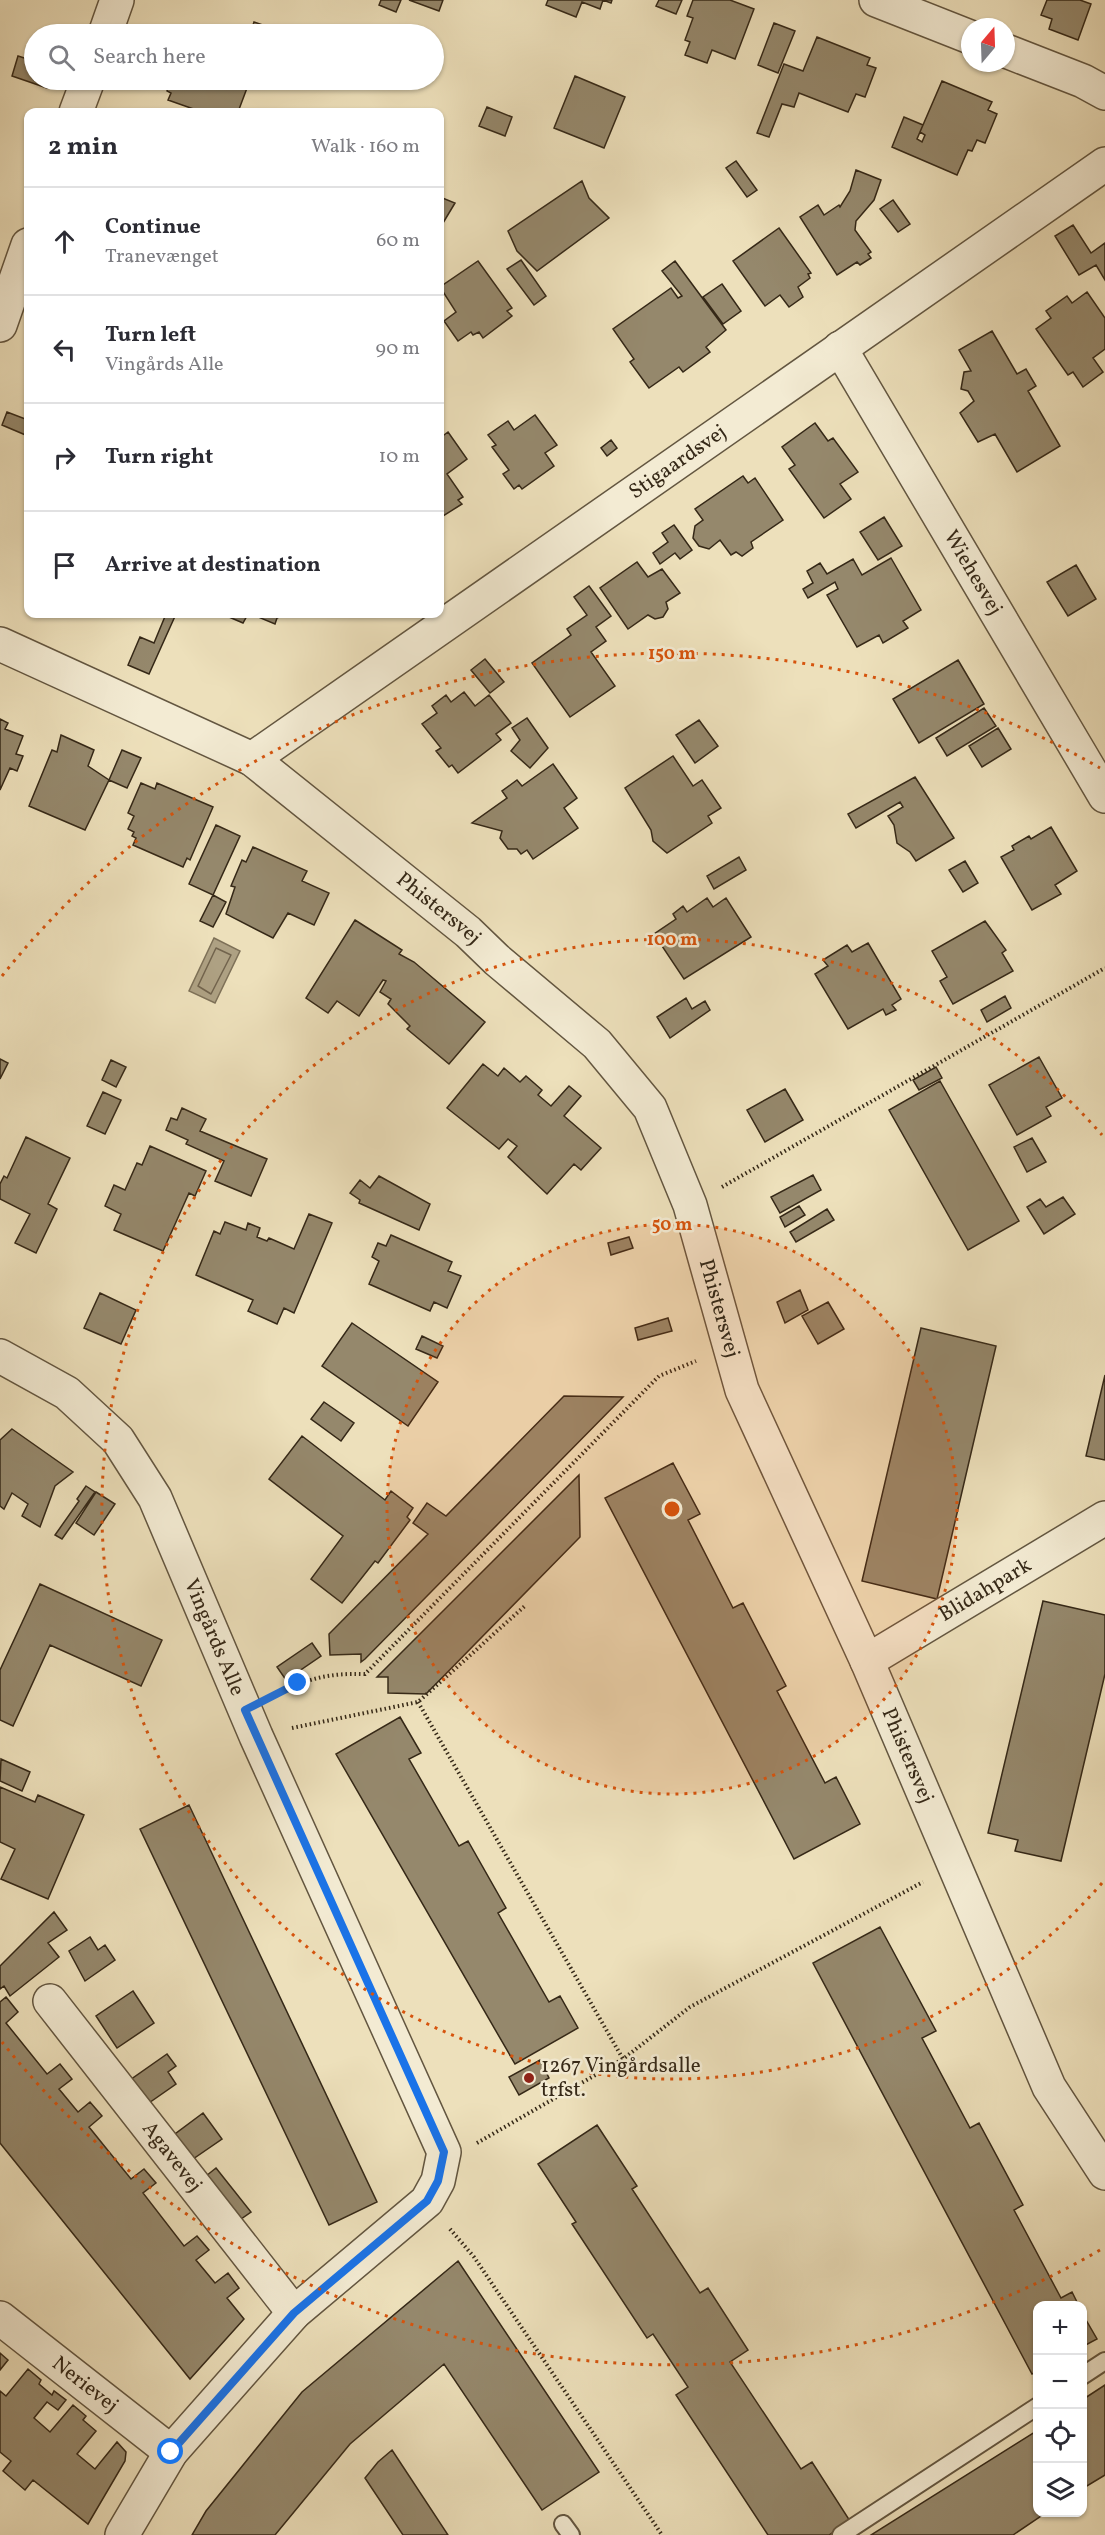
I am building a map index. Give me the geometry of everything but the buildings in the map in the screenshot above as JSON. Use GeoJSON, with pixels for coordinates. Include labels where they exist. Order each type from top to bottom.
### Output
{"type":"FeatureCollection","features":[{"type":"Feature","properties":{"kind":"street"},"geometry":{"type":"LineString","coordinates":[[109,24],[117,0]]}},
{"type":"Feature","properties":{"kind":"street"},"geometry":{"type":"LineString","coordinates":[[876,0],[961,33]]}},
{"type":"Feature","properties":{"kind":"street"},"geometry":{"type":"LineString","coordinates":[[1015,55],[1083,81],[1105,93]]}},
{"type":"Feature","properties":{"kind":"street"},"geometry":{"type":"LineString","coordinates":[[78,108],[84,90]]}},
{"type":"Feature","properties":{"kind":"street","name":"Stigaardsvej"},"geometry":{"type":"LineString","coordinates":[[252,759],[1105,164]]}},
{"type":"Feature","properties":{"kind":"street"},"geometry":{"type":"LineString","coordinates":[[0,324],[24,256]]}},
{"type":"Feature","properties":{"kind":"street","name":"Wiehesvej"},"geometry":{"type":"LineString","coordinates":[[840,348],[1105,796]]}},
{"type":"Feature","properties":{"kind":"street","name":"Phistersvej"},"geometry":{"type":"LineString","coordinates":[[0,644],[252,759],[468,932],[496,960],[597,1044],[650,1108],[690,1205],[742,1390],[867,1661],[1049,2087],[1105,2173]]}},
{"type":"Feature","properties":{"kind":"street","name":"Vingårds Alle"},"geometry":{"type":"LineString","coordinates":[[0,1356],[67,1394],[118,1440],[155,1498],[251,1723],[444,2152]]}},
{"type":"Feature","properties":{"kind":"street","name":"Blidahpark"},"geometry":{"type":"LineString","coordinates":[[867,1661],[1105,1518]]}},
{"type":"Feature","properties":{"kind":"street","name":"Agavevej"},"geometry":{"type":"LineString","coordinates":[[50,2001],[294,2313]]}},
{"type":"Feature","properties":{"kind":"street"},"geometry":{"type":"LineString","coordinates":[[122,2535],[171,2452],[294,2313],[427,2201],[438,2181],[444,2152]]}},
{"type":"Feature","properties":{"kind":"street","name":"Nerievej"},"geometry":{"type":"LineString","coordinates":[[0,2318],[171,2452]]}},
{"type":"Feature","properties":{"kind":"lane"},"geometry":{"type":"LineString","coordinates":[[1087,2373],[1105,2361]]}},
{"type":"Feature","properties":{"kind":"lane"},"geometry":{"type":"LineString","coordinates":[[841,2535],[1033,2409]]}},
{"type":"Feature","properties":{"kind":"path"},"geometry":{"type":"LineString","coordinates":[[690,1205],[1105,968]]}},
{"type":"Feature","properties":{"kind":"path"},"geometry":{"type":"LineString","coordinates":[[251,1723],[298,1683],[333,1673],[365,1674],[659,1376],[729,1347]]}},
{"type":"Feature","properties":{"kind":"path"},"geometry":{"type":"LineString","coordinates":[[251,1723],[418,1702],[526,1605]]}},
{"type":"Feature","properties":{"kind":"path"},"geometry":{"type":"LineString","coordinates":[[418,1702],[623,2059]]}},
{"type":"Feature","properties":{"kind":"path"},"geometry":{"type":"LineString","coordinates":[[444,2152],[478,2143],[623,2059],[690,2007],[954,1866]]}},
{"type":"Feature","properties":{"kind":"path"},"geometry":{"type":"LineString","coordinates":[[427,2201],[474,2257],[662,2535]]}},
{"type":"Feature","properties":{"kind":"water"},"geometry":{"type":"Polygon","coordinates":[[[214,938],[240,951],[215,1003],[189,991],[214,938]]]}},
{"type":"Feature","properties":{"kind":"place","name":"1267 Vingårdsalle trfst."},"geometry":{"type":"Point","coordinates":[529,2078]}},
{"type":"Feature","properties":{"kind":"route"},"geometry":{"type":"LineString","coordinates":[[171,2452],[294,2313],[427,2201],[438,2181],[444,2152],[245,1710],[298,1683]]}}]}
